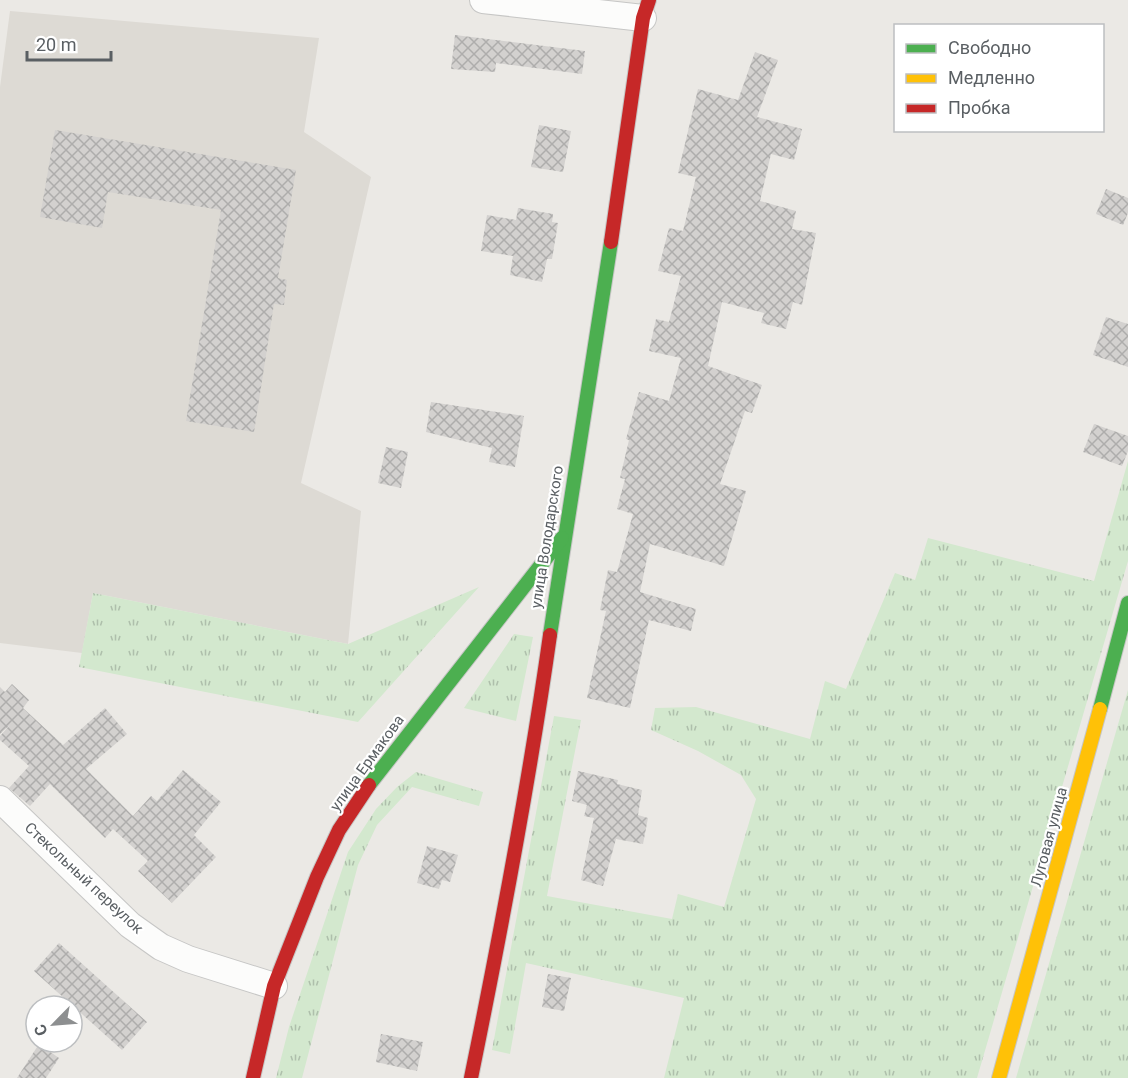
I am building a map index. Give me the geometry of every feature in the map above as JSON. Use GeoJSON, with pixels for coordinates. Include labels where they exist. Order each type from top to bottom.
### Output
{"type":"FeatureCollection","features":[{"type":"Feature","properties":{"kind":"street"},"geometry":{"type":"LineString","coordinates":[[483,0],[646,9]]}},
{"type":"Feature","properties":{"kind":"street","name":"улица Володарского"},"geometry":{"type":"LineString","coordinates":[[471,1078],[507,901],[536,735],[563,537],[600,321],[646,9]]}},
{"type":"Feature","properties":{"kind":"street","name":"улица Ермакова"},"geometry":{"type":"LineString","coordinates":[[253,1078],[274,986],[317,877],[339,830],[368,786],[563,537]]}},
{"type":"Feature","properties":{"kind":"street","name":"Луговая улица"},"geometry":{"type":"LineString","coordinates":[[999,1078],[1128,603]]}},
{"type":"Feature","properties":{"kind":"street","name":"Стекольный переулок"},"geometry":{"type":"LineString","coordinates":[[0,799],[130,925],[161,947],[188,959],[274,986]]}},
{"type":"Feature","properties":{"kind":"shaded area"},"geometry":{"type":"Polygon","coordinates":[[[10,11],[319,38],[304,132],[371,177],[301,483],[361,511],[348,644],[93,593],[82,653],[0,643],[0,87],[10,11]]]}},
{"type":"Feature","properties":{"kind":"green space"},"geometry":{"type":"Polygon","coordinates":[[[1128,461],[1128,561],[977,1078],[664,1078],[684,998],[526,963],[510,1054],[492,1050],[554,716],[581,720],[547,896],[672,919],[678,894],[724,907],[756,799],[741,775],[698,751],[651,730],[655,708],[696,707],[810,739],[825,681],[846,689],[895,573],[915,580],[928,538],[1094,581],[1128,461]]]}},
{"type":"Feature","properties":{"kind":"green space"},"geometry":{"type":"Polygon","coordinates":[[[479,587],[358,722],[79,667],[93,593],[348,644],[479,587]]]}},
{"type":"Feature","properties":{"kind":"green space"},"geometry":{"type":"Polygon","coordinates":[[[514,634],[533,637],[516,721],[464,708],[514,634]]]}},
{"type":"Feature","properties":{"kind":"green space"},"geometry":{"type":"Polygon","coordinates":[[[1128,690],[1128,1078],[1016,1078],[1128,690]]]}},
{"type":"Feature","properties":{"kind":"green space"},"geometry":{"type":"Polygon","coordinates":[[[416,772],[483,792],[479,806],[412,787],[377,825],[358,865],[302,1078],[276,1078],[289,1027],[348,852],[376,809],[397,787],[416,772]]]}},
{"type":"Feature","properties":{"kind":"building"},"geometry":{"type":"Polygon","coordinates":[[[455,35],[585,51],[582,74],[496,63],[495,72],[451,69],[455,35]]]}},
{"type":"Feature","properties":{"kind":"building"},"geometry":{"type":"Polygon","coordinates":[[[755,52],[778,60],[757,117],[802,129],[794,160],[771,154],[760,201],[796,211],[792,229],[816,233],[802,305],[793,302],[786,329],[761,323],[764,313],[722,302],[708,366],[762,385],[752,413],[745,411],[720,484],[746,491],[724,566],[650,544],[640,592],[696,609],[691,631],[649,620],[630,708],[587,698],[606,611],[600,610],[608,570],[617,572],[633,514],[617,509],[625,479],[620,478],[629,440],[626,439],[639,392],[669,401],[681,358],[649,351],[656,319],[669,322],[681,276],[658,271],[669,228],[683,231],[696,177],[678,173],[698,89],[738,100],[755,52]]]}},
{"type":"Feature","properties":{"kind":"building"},"geometry":{"type":"Polygon","coordinates":[[[539,125],[571,131],[563,172],[531,167],[539,125]]]}},
{"type":"Feature","properties":{"kind":"building"},"geometry":{"type":"Polygon","coordinates":[[[55,130],[296,170],[278,278],[287,280],[284,305],[274,304],[254,432],[186,421],[221,210],[108,192],[102,228],[40,217],[55,130]]]}},
{"type":"Feature","properties":{"kind":"building"},"geometry":{"type":"Polygon","coordinates":[[[1106,189],[1128,198],[1128,213],[1123,225],[1096,214],[1106,189]]]}},
{"type":"Feature","properties":{"kind":"building"},"geometry":{"type":"Polygon","coordinates":[[[518,208],[553,214],[552,222],[558,223],[552,259],[547,259],[542,282],[510,275],[513,256],[481,251],[487,215],[516,220],[518,208]]]}},
{"type":"Feature","properties":{"kind":"building"},"geometry":{"type":"Polygon","coordinates":[[[1106,317],[1128,324],[1128,367],[1093,355],[1106,317]]]}},
{"type":"Feature","properties":{"kind":"building"},"geometry":{"type":"Polygon","coordinates":[[[431,402],[524,416],[515,467],[489,462],[492,448],[426,432],[431,402]]]}},
{"type":"Feature","properties":{"kind":"building"},"geometry":{"type":"Polygon","coordinates":[[[1094,424],[1128,436],[1128,451],[1122,466],[1083,452],[1094,424]]]}},
{"type":"Feature","properties":{"kind":"building"},"geometry":{"type":"Polygon","coordinates":[[[386,447],[408,452],[401,488],[378,483],[386,447]]]}},
{"type":"Feature","properties":{"kind":"building"},"geometry":{"type":"Polygon","coordinates":[[[12,684],[29,700],[23,708],[63,745],[105,708],[127,734],[86,769],[133,816],[151,796],[157,801],[183,770],[221,802],[194,835],[216,857],[172,903],[138,871],[148,861],[113,829],[105,838],[50,784],[30,806],[9,788],[29,766],[0,740],[0,736],[10,725],[0,734],[0,687],[5,692],[12,684]]]}},
{"type":"Feature","properties":{"kind":"building"},"geometry":{"type":"Polygon","coordinates":[[[578,771],[618,780],[617,784],[642,790],[638,815],[648,818],[643,844],[616,839],[603,886],[581,880],[594,818],[584,816],[587,805],[572,801],[578,771]]]}},
{"type":"Feature","properties":{"kind":"building"},"geometry":{"type":"Polygon","coordinates":[[[427,846],[458,855],[450,882],[442,880],[439,889],[417,883],[427,846]]]}},
{"type":"Feature","properties":{"kind":"building"},"geometry":{"type":"Polygon","coordinates":[[[59,943],[147,1022],[122,1050],[84,1016],[84,994],[60,994],[34,971],[59,943]]]}},
{"type":"Feature","properties":{"kind":"building"},"geometry":{"type":"Polygon","coordinates":[[[548,974],[571,978],[564,1011],[542,1007],[548,974]]]}},
{"type":"Feature","properties":{"kind":"building"},"geometry":{"type":"Polygon","coordinates":[[[381,1034],[423,1042],[417,1071],[376,1062],[381,1034]]]}},
{"type":"Feature","properties":{"kind":"building"},"geometry":{"type":"Polygon","coordinates":[[[33,1054],[53,1054],[59,1058],[46,1078],[17,1078],[33,1054]]]}},
{"type":"Feature","properties":{"kind":"traffic: fast"},"geometry":{"type":"LineString","coordinates":[[550,635],[611,242]]}},
{"type":"Feature","properties":{"kind":"traffic: fast"},"geometry":{"type":"LineString","coordinates":[[369,785],[562,538]]}},
{"type":"Feature","properties":{"kind":"traffic: fast"},"geometry":{"type":"LineString","coordinates":[[1100,709],[1128,603]]}},
{"type":"Feature","properties":{"kind":"traffic: slow"},"geometry":{"type":"LineString","coordinates":[[999,1078],[1100,709]]}},
{"type":"Feature","properties":{"kind":"traffic: jam"},"geometry":{"type":"LineString","coordinates":[[611,242],[643,18],[649,0]]}},
{"type":"Feature","properties":{"kind":"traffic: jam"},"geometry":{"type":"LineString","coordinates":[[471,1078],[514,857],[550,635]]}},
{"type":"Feature","properties":{"kind":"traffic: jam"},"geometry":{"type":"LineString","coordinates":[[253,1078],[274,986],[317,877],[339,830],[369,785]]}}]}
